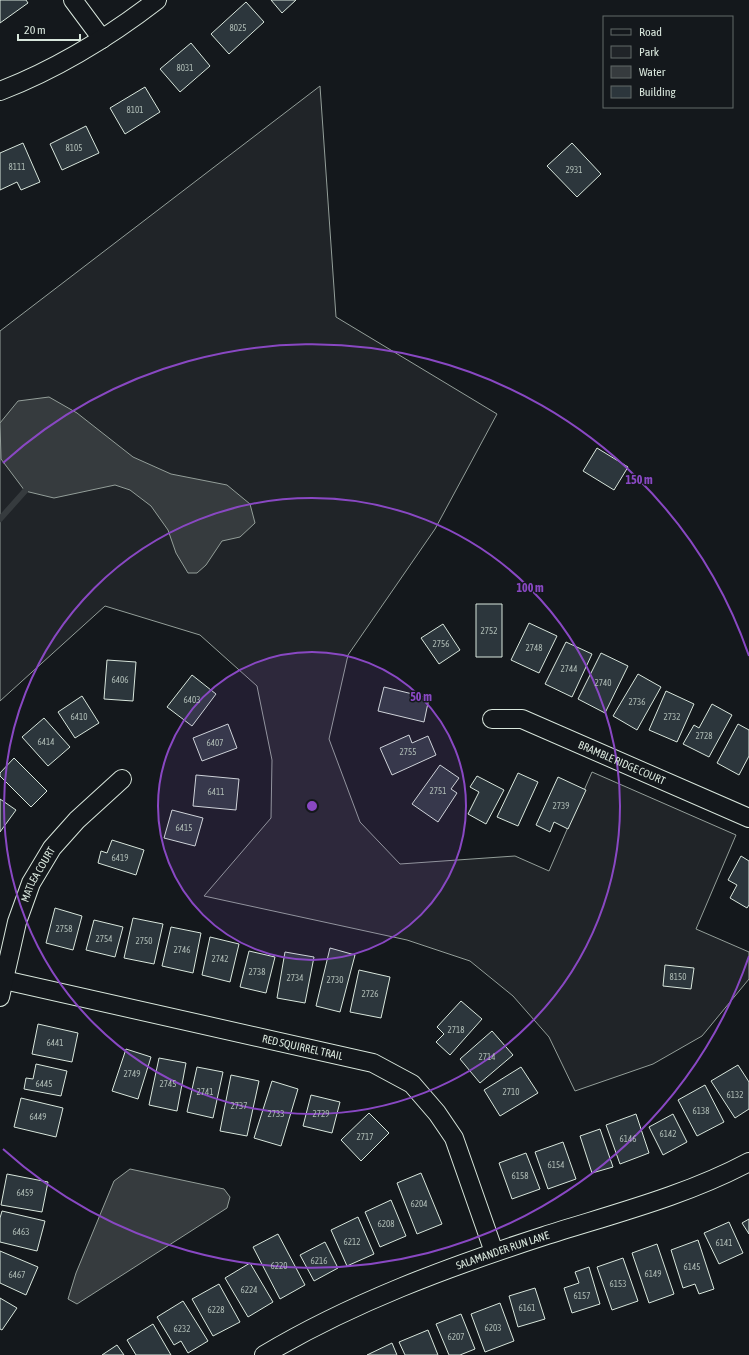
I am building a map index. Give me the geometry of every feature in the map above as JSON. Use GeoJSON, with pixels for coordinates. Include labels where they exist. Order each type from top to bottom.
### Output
{"type":"FeatureCollection","features":[{"type":"Feature","properties":{"kind":"street"},"geometry":{"type":"LineString","coordinates":[[73,0],[102,39]]}},
{"type":"Feature","properties":{"kind":"street"},"geometry":{"type":"LineString","coordinates":[[0,91],[48,71],[133,19],[157,0]]}},
{"type":"Feature","properties":{"kind":"street","name":"BRAMBLE RIDGE COURT"},"geometry":{"type":"LineString","coordinates":[[492,719],[522,718],[749,818]]}},
{"type":"Feature","properties":{"kind":"street","name":"MATLEA COURT"},"geometry":{"type":"LineString","coordinates":[[0,997],[17,922],[31,883],[52,848],[77,820],[122,779]]}},
{"type":"Feature","properties":{"kind":"street","name":"RED SQUIRREL TRAIL"},"geometry":{"type":"LineString","coordinates":[[4,980],[373,1063],[412,1084],[437,1112],[454,1138],[494,1252]]}},
{"type":"Feature","properties":{"kind":"street","name":"SALAMANDER RUN LANE"},"geometry":{"type":"LineString","coordinates":[[264,1355],[361,1304],[494,1252],[693,1188],[749,1162]]}},
{"type":"Feature","properties":{"kind":"green space"},"geometry":{"type":"Polygon","coordinates":[[[320,86],[336,317],[497,414],[435,529],[348,655],[329,739],[360,822],[400,864],[515,856],[549,871],[592,772],[736,835],[696,929],[749,952],[749,979],[702,1036],[653,1064],[575,1091],[549,1037],[513,996],[470,961],[407,940],[204,896],[271,818],[272,760],[257,686],[200,635],[105,606],[0,701],[0,331],[320,86]]]}},
{"type":"Feature","properties":{"kind":"water"},"geometry":{"type":"Polygon","coordinates":[[[49,397],[77,413],[133,457],[171,474],[227,485],[250,504],[255,523],[240,537],[222,541],[206,565],[197,573],[188,573],[176,553],[168,530],[151,506],[130,490],[115,485],[54,498],[25,491],[1,459],[0,423],[18,401],[49,397]]]}},
{"type":"Feature","properties":{"kind":"water"},"geometry":{"type":"Polygon","coordinates":[[[130,1169],[224,1189],[230,1197],[227,1208],[77,1304],[68,1299],[76,1273],[114,1181],[130,1169]]]}},
{"type":"Feature","properties":{"kind":"building"},"geometry":{"type":"Polygon","coordinates":[[[0,0],[26,0],[28,3],[0,23],[0,0]]]}},
{"type":"Feature","properties":{"kind":"building"},"geometry":{"type":"Polygon","coordinates":[[[271,0],[296,0],[282,13],[271,0]]]}},
{"type":"Feature","properties":{"kind":"building"},"geometry":{"type":"Polygon","coordinates":[[[246,2],[264,22],[229,54],[211,34],[246,2]]]}},
{"type":"Feature","properties":{"kind":"building"},"geometry":{"type":"Polygon","coordinates":[[[191,43],[210,66],[180,92],[160,69],[191,43]]]}},
{"type":"Feature","properties":{"kind":"building"},"geometry":{"type":"Polygon","coordinates":[[[145,87],[160,112],[125,134],[110,108],[145,87]]]}},
{"type":"Feature","properties":{"kind":"building"},"geometry":{"type":"Polygon","coordinates":[[[86,126],[99,153],[62,170],[50,144],[86,126]]]}},
{"type":"Feature","properties":{"kind":"building"},"geometry":{"type":"Polygon","coordinates":[[[23,143],[40,182],[21,190],[17,182],[0,190],[0,153],[23,143]]]}},
{"type":"Feature","properties":{"kind":"building"},"geometry":{"type":"Polygon","coordinates":[[[572,143],[601,174],[577,197],[547,166],[572,143]]]}},
{"type":"Feature","properties":{"kind":"building"},"geometry":{"type":"Polygon","coordinates":[[[597,448],[628,467],[614,490],[583,471],[597,448]]]}},
{"type":"Feature","properties":{"kind":"building"},"geometry":{"type":"Polygon","coordinates":[[[476,604],[502,604],[502,657],[476,657],[476,604]]]}},
{"type":"Feature","properties":{"kind":"building"},"geometry":{"type":"Polygon","coordinates":[[[529,623],[557,636],[539,673],[511,660],[529,623]]]}},
{"type":"Feature","properties":{"kind":"building"},"geometry":{"type":"Polygon","coordinates":[[[443,624],[460,650],[439,664],[421,638],[443,624]]]}},
{"type":"Feature","properties":{"kind":"building"},"geometry":{"type":"Polygon","coordinates":[[[566,642],[592,654],[572,697],[545,684],[566,642]]]}},
{"type":"Feature","properties":{"kind":"building"},"geometry":{"type":"Polygon","coordinates":[[[601,653],[628,666],[605,713],[578,699],[601,653]]]}},
{"type":"Feature","properties":{"kind":"building"},"geometry":{"type":"Polygon","coordinates":[[[107,660],[136,662],[133,701],[104,699],[107,660]]]}},
{"type":"Feature","properties":{"kind":"building"},"geometry":{"type":"Polygon","coordinates":[[[638,674],[661,687],[637,730],[613,716],[638,674]]]}},
{"type":"Feature","properties":{"kind":"building"},"geometry":{"type":"Polygon","coordinates":[[[192,675],[216,694],[192,726],[167,707],[192,675]]]}},
{"type":"Feature","properties":{"kind":"building"},"geometry":{"type":"Polygon","coordinates":[[[384,687],[429,698],[424,722],[378,711],[384,687]]]}},
{"type":"Feature","properties":{"kind":"building"},"geometry":{"type":"Polygon","coordinates":[[[666,691],[694,704],[677,742],[649,730],[666,691]]]}},
{"type":"Feature","properties":{"kind":"building"},"geometry":{"type":"Polygon","coordinates":[[[82,696],[99,723],[75,738],[58,712],[82,696]]]}},
{"type":"Feature","properties":{"kind":"building"},"geometry":{"type":"Polygon","coordinates":[[[712,704],[732,715],[709,757],[683,744],[694,725],[699,728],[712,704]]]}},
{"type":"Feature","properties":{"kind":"building"},"geometry":{"type":"Polygon","coordinates":[[[44,718],[70,747],[48,766],[22,737],[44,718]]]}},
{"type":"Feature","properties":{"kind":"building"},"geometry":{"type":"Polygon","coordinates":[[[228,724],[237,748],[202,761],[193,738],[228,724]]]}},
{"type":"Feature","properties":{"kind":"building"},"geometry":{"type":"Polygon","coordinates":[[[738,724],[749,730],[749,756],[739,775],[717,763],[738,724]]]}},
{"type":"Feature","properties":{"kind":"building"},"geometry":{"type":"Polygon","coordinates":[[[409,735],[412,743],[428,736],[436,755],[392,775],[380,748],[409,735]]]}},
{"type":"Feature","properties":{"kind":"building"},"geometry":{"type":"Polygon","coordinates":[[[14,758],[47,791],[31,807],[0,776],[0,773],[14,758]]]}},
{"type":"Feature","properties":{"kind":"building"},"geometry":{"type":"Polygon","coordinates":[[[440,765],[459,778],[451,789],[457,793],[438,822],[412,804],[440,765]]]}},
{"type":"Feature","properties":{"kind":"building"},"geometry":{"type":"Polygon","coordinates":[[[518,773],[538,782],[518,826],[497,817],[518,773]]]}},
{"type":"Feature","properties":{"kind":"building"},"geometry":{"type":"Polygon","coordinates":[[[196,775],[239,779],[236,810],[193,806],[196,775]]]}},
{"type":"Feature","properties":{"kind":"building"},"geometry":{"type":"Polygon","coordinates":[[[477,776],[504,790],[486,824],[468,814],[479,792],[470,787],[477,776]]]}},
{"type":"Feature","properties":{"kind":"building"},"geometry":{"type":"Polygon","coordinates":[[[558,777],[586,790],[568,829],[554,822],[550,832],[536,825],[558,777]]]}},
{"type":"Feature","properties":{"kind":"building"},"geometry":{"type":"Polygon","coordinates":[[[0,799],[16,810],[0,832],[0,799]]]}},
{"type":"Feature","properties":{"kind":"building"},"geometry":{"type":"Polygon","coordinates":[[[172,810],[203,818],[195,846],[164,838],[172,810]]]}},
{"type":"Feature","properties":{"kind":"building"},"geometry":{"type":"Polygon","coordinates":[[[112,840],[144,850],[136,875],[98,863],[101,851],[107,853],[112,840]]]}},
{"type":"Feature","properties":{"kind":"building"},"geometry":{"type":"Polygon","coordinates":[[[741,856],[749,861],[749,905],[747,908],[730,898],[737,885],[728,880],[741,856]]]}},
{"type":"Feature","properties":{"kind":"building"},"geometry":{"type":"Polygon","coordinates":[[[55,908],[82,916],[73,950],[46,943],[55,908]]]}},
{"type":"Feature","properties":{"kind":"building"},"geometry":{"type":"Polygon","coordinates":[[[133,918],[163,924],[154,964],[124,958],[133,918]]]}},
{"type":"Feature","properties":{"kind":"building"},"geometry":{"type":"Polygon","coordinates":[[[94,920],[123,927],[115,957],[86,950],[94,920]]]}},
{"type":"Feature","properties":{"kind":"building"},"geometry":{"type":"Polygon","coordinates":[[[171,927],[201,933],[193,973],[162,966],[171,927]]]}},
{"type":"Feature","properties":{"kind":"building"},"geometry":{"type":"Polygon","coordinates":[[[210,937],[239,944],[230,982],[202,975],[210,937]]]}},
{"type":"Feature","properties":{"kind":"building"},"geometry":{"type":"Polygon","coordinates":[[[330,948],[355,955],[340,1012],[316,1006],[330,948]]]}},
{"type":"Feature","properties":{"kind":"building"},"geometry":{"type":"Polygon","coordinates":[[[249,951],[275,957],[266,993],[240,987],[249,951]]]}},
{"type":"Feature","properties":{"kind":"building"},"geometry":{"type":"Polygon","coordinates":[[[285,952],[314,957],[305,1003],[277,998],[285,952]]]}},
{"type":"Feature","properties":{"kind":"building"},"geometry":{"type":"Polygon","coordinates":[[[665,965],[694,968],[691,989],[663,986],[665,965]]]}},
{"type":"Feature","properties":{"kind":"building"},"geometry":{"type":"Polygon","coordinates":[[[359,970],[390,977],[381,1018],[350,1012],[359,970]]]}},
{"type":"Feature","properties":{"kind":"building"},"geometry":{"type":"Polygon","coordinates":[[[461,1001],[482,1019],[450,1055],[436,1042],[444,1034],[437,1027],[461,1001]]]}},
{"type":"Feature","properties":{"kind":"building"},"geometry":{"type":"Polygon","coordinates":[[[38,1024],[78,1033],[72,1062],[32,1054],[38,1024]]]}},
{"type":"Feature","properties":{"kind":"building"},"geometry":{"type":"Polygon","coordinates":[[[492,1031],[513,1055],[480,1083],[460,1059],[492,1031]]]}},
{"type":"Feature","properties":{"kind":"building"},"geometry":{"type":"Polygon","coordinates":[[[126,1049],[151,1057],[138,1099],[112,1091],[126,1049]]]}},
{"type":"Feature","properties":{"kind":"building"},"geometry":{"type":"Polygon","coordinates":[[[159,1058],[186,1063],[177,1111],[149,1105],[159,1058]]]}},
{"type":"Feature","properties":{"kind":"building"},"geometry":{"type":"Polygon","coordinates":[[[36,1064],[67,1071],[61,1096],[24,1089],[26,1078],[33,1079],[36,1064]]]}},
{"type":"Feature","properties":{"kind":"building"},"geometry":{"type":"Polygon","coordinates":[[[738,1065],[749,1082],[749,1109],[735,1118],[711,1081],[738,1065]]]}},
{"type":"Feature","properties":{"kind":"building"},"geometry":{"type":"Polygon","coordinates":[[[197,1067],[223,1072],[213,1118],[187,1112],[197,1067]]]}},
{"type":"Feature","properties":{"kind":"building"},"geometry":{"type":"Polygon","coordinates":[[[521,1067],[538,1093],[500,1116],[484,1090],[521,1067]]]}},
{"type":"Feature","properties":{"kind":"building"},"geometry":{"type":"Polygon","coordinates":[[[231,1075],[259,1081],[247,1136],[220,1131],[231,1075]]]}},
{"type":"Feature","properties":{"kind":"building"},"geometry":{"type":"Polygon","coordinates":[[[272,1081],[298,1089],[281,1146],[254,1138],[272,1081]]]}},
{"type":"Feature","properties":{"kind":"building"},"geometry":{"type":"Polygon","coordinates":[[[705,1085],[724,1122],[697,1136],[678,1100],[705,1085]]]}},
{"type":"Feature","properties":{"kind":"building"},"geometry":{"type":"Polygon","coordinates":[[[311,1095],[340,1102],[332,1133],[303,1126],[311,1095]]]}},
{"type":"Feature","properties":{"kind":"building"},"geometry":{"type":"Polygon","coordinates":[[[21,1098],[63,1108],[56,1137],[14,1127],[21,1098]]]}},
{"type":"Feature","properties":{"kind":"building"},"geometry":{"type":"Polygon","coordinates":[[[369,1113],[389,1133],[361,1161],[341,1140],[369,1113]]]}},
{"type":"Feature","properties":{"kind":"building"},"geometry":{"type":"Polygon","coordinates":[[[636,1114],[649,1153],[620,1164],[606,1125],[636,1114]]]}},
{"type":"Feature","properties":{"kind":"building"},"geometry":{"type":"Polygon","coordinates":[[[673,1114],[687,1142],[663,1155],[649,1127],[673,1114]]]}},
{"type":"Feature","properties":{"kind":"building"},"geometry":{"type":"Polygon","coordinates":[[[600,1129],[613,1167],[592,1173],[580,1136],[600,1129]]]}},
{"type":"Feature","properties":{"kind":"building"},"geometry":{"type":"Polygon","coordinates":[[[563,1142],[576,1179],[548,1189],[535,1152],[563,1142]]]}},
{"type":"Feature","properties":{"kind":"building"},"geometry":{"type":"Polygon","coordinates":[[[526,1153],[540,1189],[512,1199],[499,1163],[526,1153]]]}},
{"type":"Feature","properties":{"kind":"building"},"geometry":{"type":"Polygon","coordinates":[[[421,1173],[442,1224],[417,1234],[397,1183],[421,1173]]]}},
{"type":"Feature","properties":{"kind":"building"},"geometry":{"type":"Polygon","coordinates":[[[7,1174],[48,1182],[42,1212],[1,1205],[7,1174]]]}},
{"type":"Feature","properties":{"kind":"building"},"geometry":{"type":"Polygon","coordinates":[[[391,1200],[406,1236],[380,1247],[365,1212],[391,1200]]]}},
{"type":"Feature","properties":{"kind":"building"},"geometry":{"type":"Polygon","coordinates":[[[2,1211],[45,1221],[37,1251],[0,1242],[0,1218],[2,1211]]]}},
{"type":"Feature","properties":{"kind":"building"},"geometry":{"type":"Polygon","coordinates":[[[358,1217],[374,1254],[347,1266],[331,1230],[358,1217]]]}},
{"type":"Feature","properties":{"kind":"building"},"geometry":{"type":"Polygon","coordinates":[[[749,1219],[749,1234],[742,1223],[749,1219]]]}},
{"type":"Feature","properties":{"kind":"building"},"geometry":{"type":"Polygon","coordinates":[[[729,1222],[743,1253],[719,1264],[704,1233],[729,1222]]]}},
{"type":"Feature","properties":{"kind":"building"},"geometry":{"type":"Polygon","coordinates":[[[278,1234],[305,1285],[280,1299],[253,1247],[278,1234]]]}},
{"type":"Feature","properties":{"kind":"building"},"geometry":{"type":"Polygon","coordinates":[[[698,1240],[714,1289],[699,1294],[695,1284],[683,1288],[671,1250],[698,1240]]]}},
{"type":"Feature","properties":{"kind":"building"},"geometry":{"type":"Polygon","coordinates":[[[325,1242],[338,1268],[314,1281],[300,1255],[325,1242]]]}},
{"type":"Feature","properties":{"kind":"building"},"geometry":{"type":"Polygon","coordinates":[[[657,1244],[674,1294],[649,1303],[632,1253],[657,1244]]]}},
{"type":"Feature","properties":{"kind":"building"},"geometry":{"type":"Polygon","coordinates":[[[0,1251],[38,1267],[26,1295],[0,1283],[0,1251]]]}},
{"type":"Feature","properties":{"kind":"building"},"geometry":{"type":"Polygon","coordinates":[[[623,1258],[638,1301],[612,1310],[597,1267],[623,1258]]]}},
{"type":"Feature","properties":{"kind":"building"},"geometry":{"type":"Polygon","coordinates":[[[250,1263],[273,1302],[248,1317],[225,1278],[250,1263]]]}},
{"type":"Feature","properties":{"kind":"building"},"geometry":{"type":"Polygon","coordinates":[[[589,1267],[600,1304],[572,1313],[564,1288],[579,1283],[575,1272],[589,1267]]]}},
{"type":"Feature","properties":{"kind":"building"},"geometry":{"type":"Polygon","coordinates":[[[219,1284],[240,1322],[213,1336],[192,1299],[219,1284]]]}},
{"type":"Feature","properties":{"kind":"building"},"geometry":{"type":"Polygon","coordinates":[[[535,1288],[545,1319],[518,1327],[509,1296],[535,1288]]]}},
{"type":"Feature","properties":{"kind":"building"},"geometry":{"type":"Polygon","coordinates":[[[0,1298],[17,1308],[2,1330],[0,1329],[0,1298]]]}},
{"type":"Feature","properties":{"kind":"building"},"geometry":{"type":"Polygon","coordinates":[[[183,1301],[208,1341],[188,1353],[181,1341],[174,1345],[157,1317],[183,1301]]]}},
{"type":"Feature","properties":{"kind":"building"},"geometry":{"type":"Polygon","coordinates":[[[500,1303],[514,1341],[485,1352],[471,1314],[500,1303]]]}},
{"type":"Feature","properties":{"kind":"building"},"geometry":{"type":"Polygon","coordinates":[[[461,1314],[475,1349],[460,1355],[449,1355],[436,1324],[461,1314]]]}},
{"type":"Feature","properties":{"kind":"building"},"geometry":{"type":"Polygon","coordinates":[[[153,1324],[171,1355],[136,1355],[127,1340],[153,1324]]]}},
{"type":"Feature","properties":{"kind":"building"},"geometry":{"type":"Polygon","coordinates":[[[428,1330],[438,1355],[405,1355],[399,1342],[428,1330]]]}},
{"type":"Feature","properties":{"kind":"building"},"geometry":{"type":"Polygon","coordinates":[[[392,1343],[397,1355],[367,1355],[392,1343]]]}},
{"type":"Feature","properties":{"kind":"building"},"geometry":{"type":"Polygon","coordinates":[[[117,1345],[124,1355],[102,1355],[117,1345]]]}},
{"type":"Feature","properties":{"kind":"waterway"},"geometry":{"type":"LineString","coordinates":[[0,519],[25,491]]}}]}
